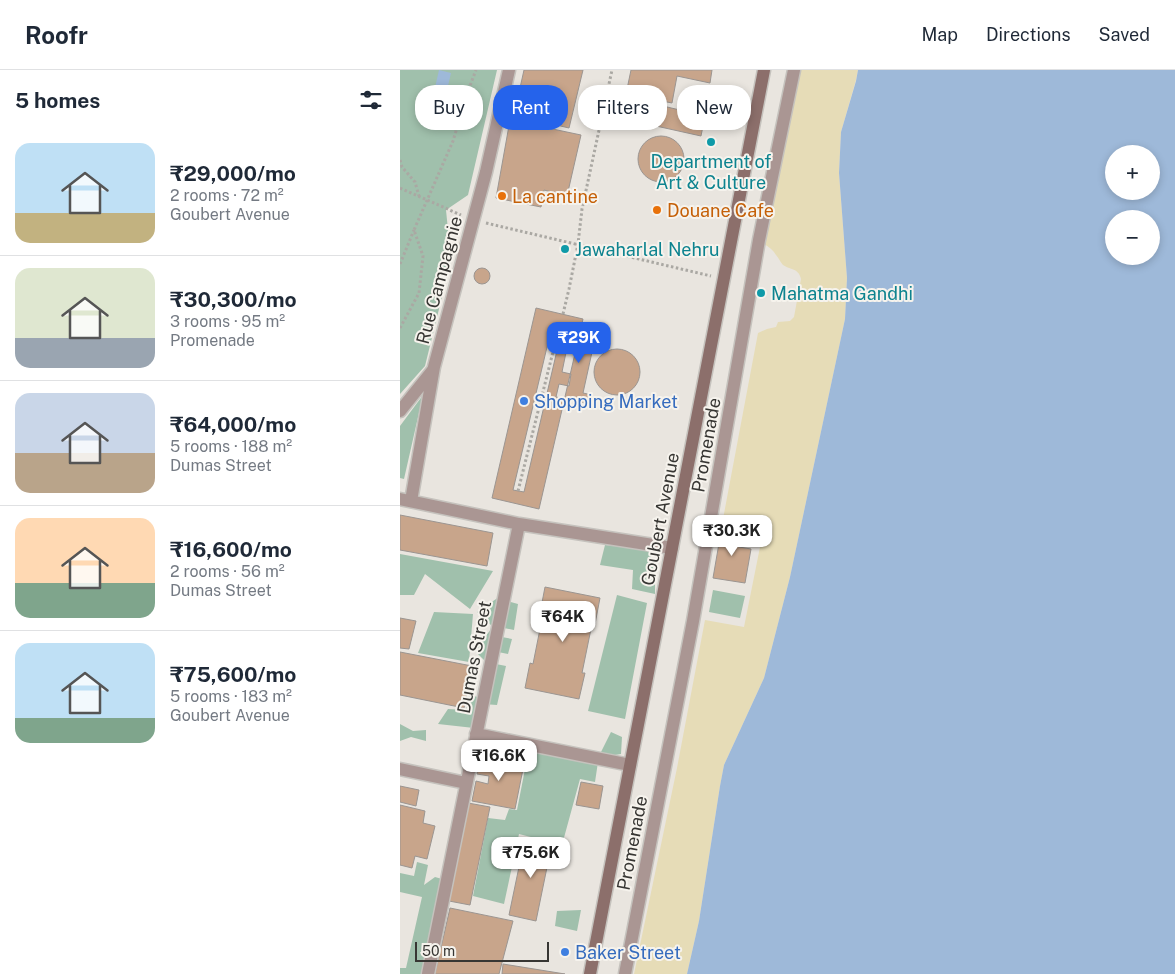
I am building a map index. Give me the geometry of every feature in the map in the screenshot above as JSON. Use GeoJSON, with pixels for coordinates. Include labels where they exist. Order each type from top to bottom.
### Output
{"type":"FeatureCollection","features":[{"type":"Feature","properties":{"kind":"street","name":"Rue Campagnie"},"geometry":{"type":"LineString","coordinates":[[405,500],[434,368],[486,172],[509,70]]}},
{"type":"Feature","properties":{"kind":"street","name":"Goubert Avenue"},"geometry":{"type":"LineString","coordinates":[[590,974],[764,70]]}},
{"type":"Feature","properties":{"kind":"street","name":"Promenade"},"geometry":{"type":"LineString","coordinates":[[625,974],[694,621],[760,240],[794,70]]}},
{"type":"Feature","properties":{"kind":"street"},"geometry":{"type":"LineString","coordinates":[[400,411],[434,368]]}},
{"type":"Feature","properties":{"kind":"street"},"geometry":{"type":"LineString","coordinates":[[405,500],[519,524],[672,548]]}},
{"type":"Feature","properties":{"kind":"street","name":"Dumas Street"},"geometry":{"type":"LineString","coordinates":[[428,974],[519,524]]}},
{"type":"Feature","properties":{"kind":"street"},"geometry":{"type":"LineString","coordinates":[[476,734],[630,765]]}},
{"type":"Feature","properties":{"kind":"street"},"geometry":{"type":"LineString","coordinates":[[400,769],[466,783]]}},
{"type":"Feature","properties":{"kind":"path"},"geometry":{"type":"LineString","coordinates":[[400,264],[453,141],[476,70]]}},
{"type":"Feature","properties":{"kind":"path"},"geometry":{"type":"LineString","coordinates":[[563,314],[578,244],[582,210],[612,70]]}},
{"type":"Feature","properties":{"kind":"path"},"geometry":{"type":"LineString","coordinates":[[400,160],[402,167],[415,182],[419,196]]}},
{"type":"Feature","properties":{"kind":"path"},"geometry":{"type":"LineString","coordinates":[[400,188],[446,210]]}},
{"type":"Feature","properties":{"kind":"path"},"geometry":{"type":"LineString","coordinates":[[472,220],[723,278]]}},
{"type":"Feature","properties":{"kind":"path"},"geometry":{"type":"LineString","coordinates":[[400,328],[419,293],[422,256],[414,230]]}},
{"type":"Feature","properties":{"kind":"path"},"geometry":{"type":"LineString","coordinates":[[518,491],[559,328]]}},
{"type":"Feature","properties":{"kind":"green space"},"geometry":{"type":"Polygon","coordinates":[[[400,70],[497,70],[468,195],[446,210],[451,260],[425,366],[400,394],[400,70]]]}},
{"type":"Feature","properties":{"kind":"green space"},"geometry":{"type":"Polygon","coordinates":[[[423,395],[404,479],[400,478],[400,426],[423,395]]]}},
{"type":"Feature","properties":{"kind":"green space"},"geometry":{"type":"Polygon","coordinates":[[[605,545],[649,549],[655,576],[655,594],[632,589],[633,570],[600,565],[605,545]]]}},
{"type":"Feature","properties":{"kind":"green space"},"geometry":{"type":"Polygon","coordinates":[[[400,554],[493,571],[470,609],[425,574],[414,595],[400,595],[400,554]]]}},
{"type":"Feature","properties":{"kind":"green space"},"geometry":{"type":"Polygon","coordinates":[[[713,590],[745,596],[740,618],[709,612],[713,590]]]}},
{"type":"Feature","properties":{"kind":"green space"},"geometry":{"type":"Polygon","coordinates":[[[617,595],[647,603],[625,719],[588,711],[617,595]]]}},
{"type":"Feature","properties":{"kind":"green space"},"geometry":{"type":"Polygon","coordinates":[[[499,597],[493,627],[477,612],[499,597]]]}},
{"type":"Feature","properties":{"kind":"green space"},"geometry":{"type":"Polygon","coordinates":[[[507,601],[518,604],[514,630],[504,628],[502,637],[512,639],[508,654],[498,652],[496,664],[506,666],[497,705],[483,704],[507,601]]]}},
{"type":"Feature","properties":{"kind":"green space"},"geometry":{"type":"Polygon","coordinates":[[[434,612],[473,614],[469,662],[418,653],[434,612]]]}},
{"type":"Feature","properties":{"kind":"green space"},"geometry":{"type":"Polygon","coordinates":[[[493,627],[486,662],[474,650],[493,627]]]}},
{"type":"Feature","properties":{"kind":"green space"},"geometry":{"type":"Polygon","coordinates":[[[470,695],[481,698],[474,728],[438,724],[448,709],[466,710],[470,695]]]}},
{"type":"Feature","properties":{"kind":"green space"},"geometry":{"type":"Polygon","coordinates":[[[400,724],[413,731],[426,730],[426,741],[411,737],[400,741],[400,724]]]}},
{"type":"Feature","properties":{"kind":"green space"},"geometry":{"type":"Polygon","coordinates":[[[611,732],[622,737],[621,754],[609,756],[600,754],[611,732]]]}},
{"type":"Feature","properties":{"kind":"green space"},"geometry":{"type":"Polygon","coordinates":[[[477,736],[598,762],[595,782],[580,779],[562,845],[519,834],[504,904],[473,896],[488,818],[505,820],[509,809],[517,810],[526,764],[474,752],[477,736]]]}},
{"type":"Feature","properties":{"kind":"green space"},"geometry":{"type":"Polygon","coordinates":[[[417,862],[428,865],[424,885],[435,877],[442,879],[421,974],[400,974],[400,968],[406,968],[422,897],[400,892],[400,873],[414,876],[417,862]]]}},
{"type":"Feature","properties":{"kind":"green space"},"geometry":{"type":"Polygon","coordinates":[[[581,910],[577,931],[555,926],[557,911],[581,910]]]}},
{"type":"Feature","properties":{"kind":"sand"},"geometry":{"type":"Polygon","coordinates":[[[797,70],[858,70],[841,132],[839,173],[847,278],[845,319],[790,577],[764,678],[724,765],[699,921],[687,974],[634,974],[677,768],[705,620],[744,627],[764,527],[723,519],[758,333],[776,327],[778,322],[790,321],[794,317],[801,279],[798,273],[783,265],[774,252],[764,244],[797,70]]]}},
{"type":"Feature","properties":{"kind":"water"},"geometry":{"type":"Polygon","coordinates":[[[439,70],[451,73],[448,85],[436,85],[439,70]]]}},
{"type":"Feature","properties":{"kind":"water"},"geometry":{"type":"Polygon","coordinates":[[[858,70],[1175,70],[1175,974],[687,974],[699,921],[724,765],[764,678],[790,577],[845,319],[847,278],[839,173],[841,132],[858,70]]]}},
{"type":"Feature","properties":{"kind":"building"},"geometry":{"type":"Polygon","coordinates":[[[524,70],[583,70],[569,128],[568,85],[521,85],[524,70]]]}},
{"type":"Feature","properties":{"kind":"building"},"geometry":{"type":"Polygon","coordinates":[[[631,70],[712,70],[710,83],[677,76],[672,103],[667,102],[667,85],[628,85],[631,70]]]}},
{"type":"Feature","properties":{"kind":"building"},"geometry":{"type":"Polygon","coordinates":[[[667,107],[677,109],[677,130],[702,130],[701,136],[667,128],[667,107]]]}},
{"type":"Feature","properties":{"kind":"building"},"geometry":{"type":"Polygon","coordinates":[[[508,130],[557,130],[581,135],[567,196],[544,190],[541,207],[496,198],[508,130]]]}},
{"type":"Feature","properties":{"kind":"building"},"geometry":{"type":"Polygon","coordinates":[[[661,136],[674,140],[680,146],[684,159],[680,172],[674,178],[661,182],[648,178],[642,172],[638,159],[642,146],[648,140],[661,136]]]}},
{"type":"Feature","properties":{"kind":"building"},"geometry":{"type":"Polygon","coordinates":[[[479,268],[485,268],[490,273],[488,282],[479,284],[474,279],[474,273],[479,268]]]}},
{"type":"Feature","properties":{"kind":"building"},"geometry":{"type":"Polygon","coordinates":[[[536,308],[583,319],[539,509],[492,498],[536,308]],[[552,326],[513,490],[524,492],[562,329],[552,326]]]}},
{"type":"Feature","properties":{"kind":"building"},"geometry":{"type":"Polygon","coordinates":[[[571,328],[606,335],[604,346],[594,343],[583,393],[592,395],[590,404],[556,397],[559,384],[569,386],[571,374],[562,372],[571,328]]]}},
{"type":"Feature","properties":{"kind":"building"},"geometry":{"type":"Polygon","coordinates":[[[617,349],[630,353],[636,359],[640,372],[636,385],[630,391],[617,395],[604,391],[598,385],[594,372],[598,359],[604,353],[617,349]]]}},
{"type":"Feature","properties":{"kind":"building"},"geometry":{"type":"Polygon","coordinates":[[[400,515],[493,533],[487,566],[400,550],[400,515]]]}},
{"type":"Feature","properties":{"kind":"building"},"geometry":{"type":"Polygon","coordinates":[[[722,526],[741,530],[739,547],[751,549],[745,583],[713,578],[722,526]]]}},
{"type":"Feature","properties":{"kind":"building"},"geometry":{"type":"Polygon","coordinates":[[[545,587],[600,598],[595,624],[592,624],[579,699],[525,688],[530,663],[533,664],[543,614],[540,613],[545,587]]]}},
{"type":"Feature","properties":{"kind":"building"},"geometry":{"type":"Polygon","coordinates":[[[400,618],[416,621],[409,649],[400,648],[400,618]]]}},
{"type":"Feature","properties":{"kind":"building"},"geometry":{"type":"Polygon","coordinates":[[[400,652],[472,666],[464,708],[400,695],[400,652]]]}},
{"type":"Feature","properties":{"kind":"building"},"geometry":{"type":"Polygon","coordinates":[[[481,755],[524,764],[515,809],[472,801],[476,781],[488,784],[489,776],[477,774],[481,755]]]}},
{"type":"Feature","properties":{"kind":"building"},"geometry":{"type":"Polygon","coordinates":[[[581,782],[603,786],[599,809],[576,805],[581,782]]]}},
{"type":"Feature","properties":{"kind":"building"},"geometry":{"type":"Polygon","coordinates":[[[400,786],[419,790],[416,806],[400,802],[400,786]]]}},
{"type":"Feature","properties":{"kind":"building"},"geometry":{"type":"Polygon","coordinates":[[[468,803],[490,807],[470,905],[449,901],[468,803]]]}},
{"type":"Feature","properties":{"kind":"building"},"geometry":{"type":"Polygon","coordinates":[[[400,805],[425,811],[423,823],[435,826],[427,859],[415,856],[412,868],[400,865],[400,805]]]}},
{"type":"Feature","properties":{"kind":"building"},"geometry":{"type":"Polygon","coordinates":[[[525,838],[552,843],[536,921],[509,915],[525,838]]]}},
{"type":"Feature","properties":{"kind":"building"},"geometry":{"type":"Polygon","coordinates":[[[450,908],[513,921],[499,974],[435,974],[450,908]]]}},
{"type":"Feature","properties":{"kind":"building"},"geometry":{"type":"Polygon","coordinates":[[[503,964],[565,974],[502,974],[503,964]]]}},
{"type":"Feature","properties":{"kind":"place","name":"Department of Art & Culture"},"geometry":{"type":"Point","coordinates":[711,142]}},
{"type":"Feature","properties":{"kind":"place","name":"La cantine"},"geometry":{"type":"Point","coordinates":[502,196]}},
{"type":"Feature","properties":{"kind":"place","name":"Douane Cafe"},"geometry":{"type":"Point","coordinates":[657,210]}},
{"type":"Feature","properties":{"kind":"place","name":"Jawaharlal Nehru"},"geometry":{"type":"Point","coordinates":[565,249]}},
{"type":"Feature","properties":{"kind":"place","name":"Mahatma Gandhi"},"geometry":{"type":"Point","coordinates":[761,293]}},
{"type":"Feature","properties":{"kind":"place","name":"Shopping Market"},"geometry":{"type":"Point","coordinates":[524,401]}},
{"type":"Feature","properties":{"kind":"place","name":"Baker Street"},"geometry":{"type":"Point","coordinates":[565,952]}}]}
